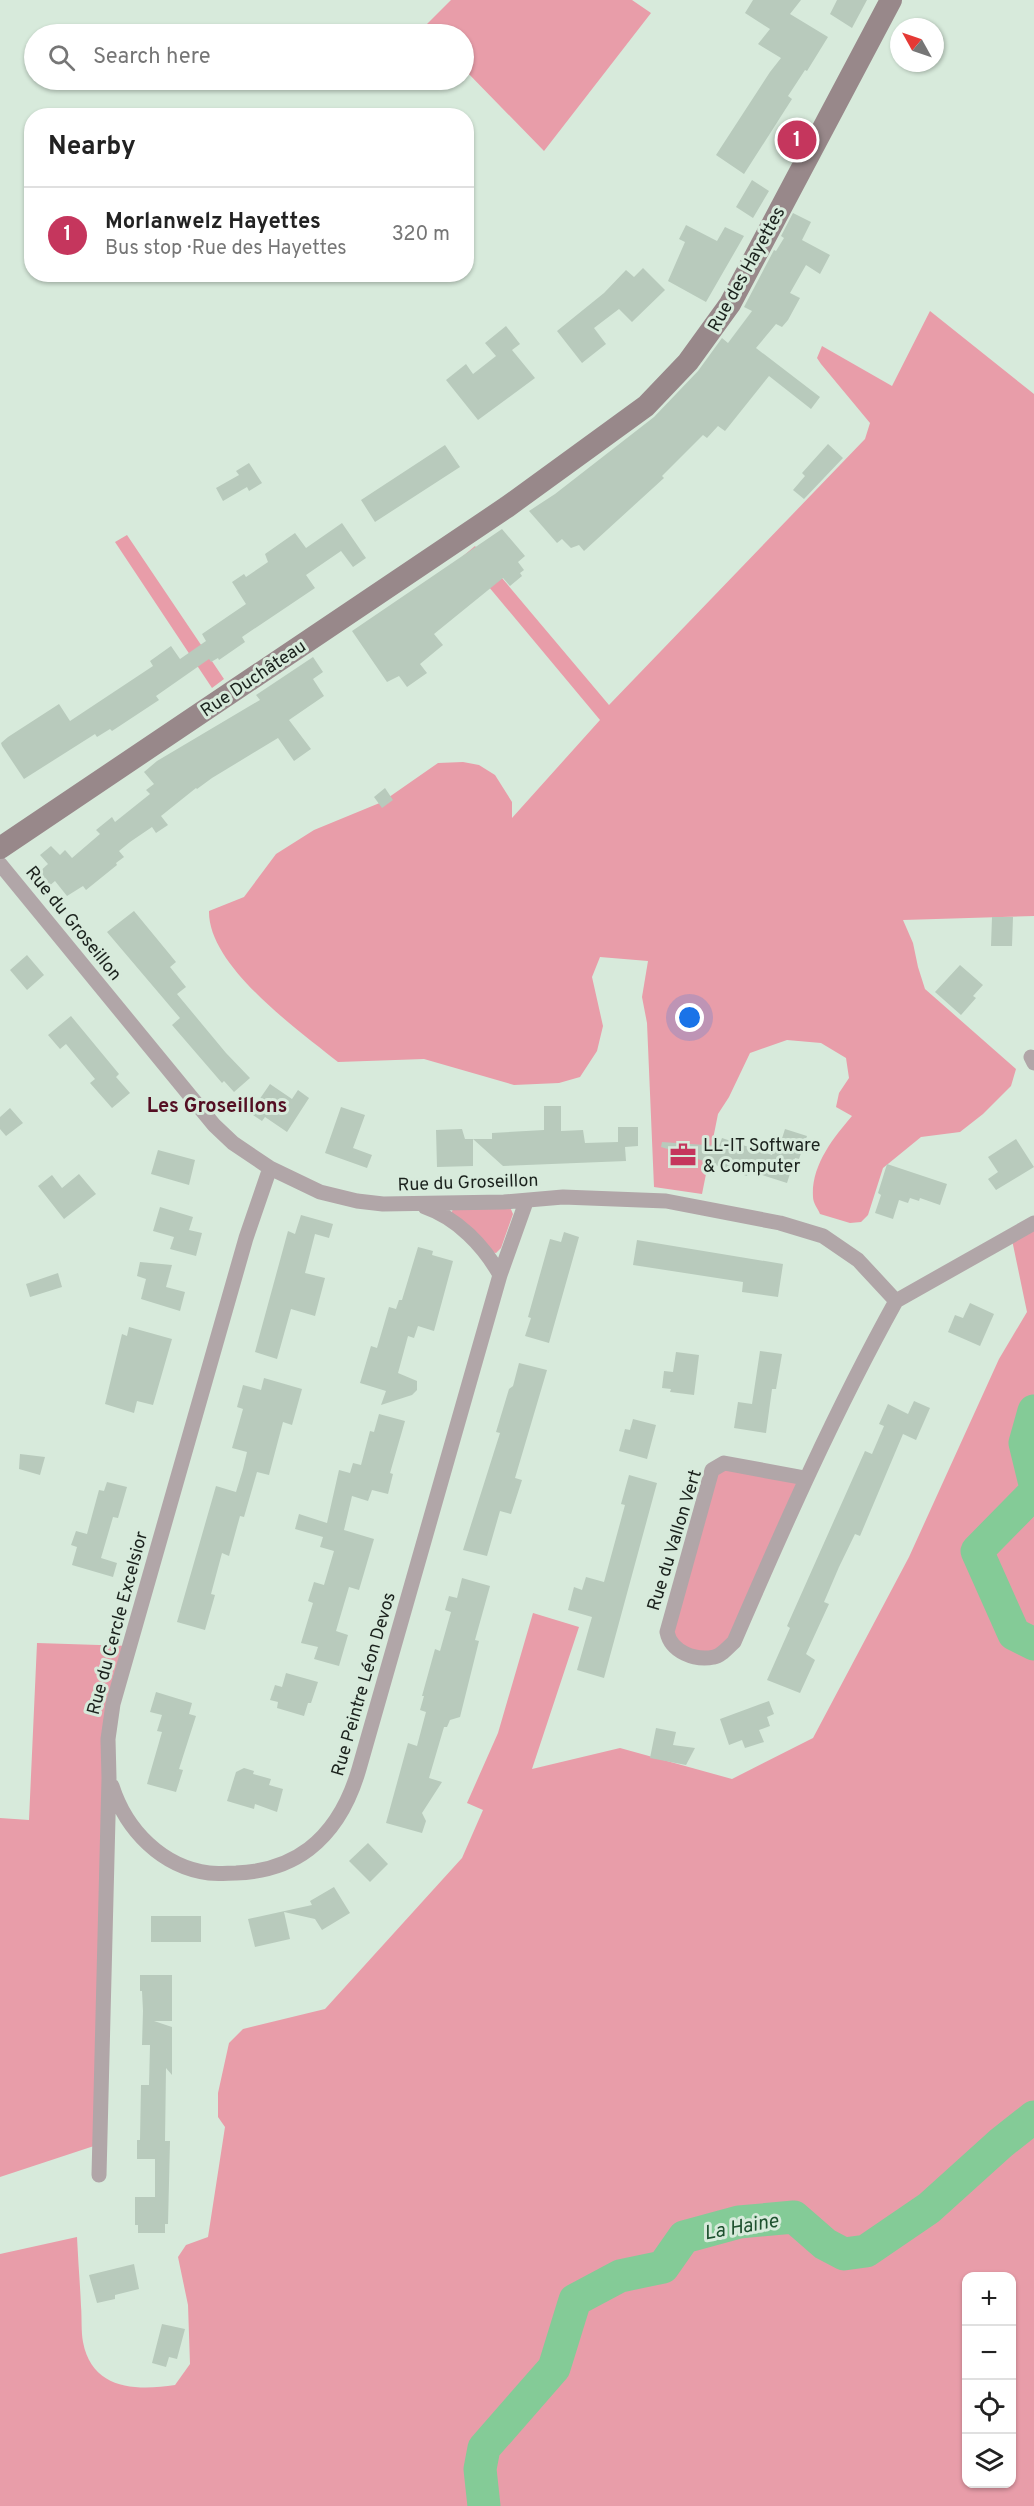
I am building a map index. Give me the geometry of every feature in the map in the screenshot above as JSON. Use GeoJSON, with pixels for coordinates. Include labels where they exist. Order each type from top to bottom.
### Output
{"type":"FeatureCollection","features":[{"type":"Feature","properties":{"kind":"street","name":"Rue des Hayettes"},"geometry":{"type":"LineString","coordinates":[[507,507],[646,406],[666,387],[707,338],[751,268],[891,0]]}},
{"type":"Feature","properties":{"kind":"street","name":"Rue Duchâteau"},"geometry":{"type":"LineString","coordinates":[[0,849],[507,507]]}},
{"type":"Feature","properties":{"kind":"street","name":"Rue du Groseillon"},"geometry":{"type":"LineString","coordinates":[[0,864],[214,1125],[233,1143],[270,1168],[300,1184],[333,1196],[383,1204],[526,1202],[563,1197],[666,1201],[780,1222],[823,1236],[858,1260],[896,1301]]}},
{"type":"Feature","properties":{"kind":"street","name":"Rue du Cercle Excelsior"},"geometry":{"type":"LineString","coordinates":[[99,2175],[109,1778],[108,1739],[113,1704],[246,1238],[270,1168]]}},
{"type":"Feature","properties":{"kind":"street","name":"Rue Peintre Léon Devos"},"geometry":{"type":"LineString","coordinates":[[109,1778],[117,1801],[134,1830],[151,1847],[170,1860],[210,1873],[249,1872],[272,1868],[291,1860],[309,1849],[345,1808],[360,1769],[500,1275],[526,1202]]}},
{"type":"Feature","properties":{"kind":"street"},"geometry":{"type":"LineString","coordinates":[[417,1204],[447,1216],[484,1250],[500,1275]]}},
{"type":"Feature","properties":{"kind":"street"},"geometry":{"type":"LineString","coordinates":[[896,1301],[1034,1223]]}},
{"type":"Feature","properties":{"kind":"street","name":"Rue du Vallon Vert"},"geometry":{"type":"LineString","coordinates":[[806,1478],[724,1463],[712,1470],[667,1632],[669,1643],[679,1651],[699,1658],[717,1657],[734,1642],[806,1478],[862,1363],[896,1301]]}},
{"type":"Feature","properties":{"kind":"shaded area"},"geometry":{"type":"Polygon","coordinates":[[[451,0],[632,0],[651,13],[544,151],[474,79],[474,24],[427,24],[451,0]]]}},
{"type":"Feature","properties":{"kind":"shaded area"},"geometry":{"type":"Polygon","coordinates":[[[930,311],[1034,394],[1034,916],[903,920],[913,943],[925,989],[1016,1069],[1011,1086],[983,1114],[960,1132],[921,1137],[883,1168],[868,1215],[861,1222],[850,1223],[820,1214],[813,1199],[813,1186],[819,1164],[831,1143],[852,1116],[836,1107],[839,1093],[849,1078],[846,1058],[821,1043],[787,1040],[750,1053],[729,1097],[718,1114],[702,1194],[654,1187],[647,1023],[642,997],[648,961],[600,957],[592,977],[603,1026],[597,1051],[580,1077],[559,1083],[514,1085],[424,1059],[338,1062],[279,1015],[258,995],[223,953],[213,932],[209,911],[244,897],[276,854],[314,830],[382,802],[438,763],[463,762],[479,765],[495,775],[512,802],[512,818],[600,720],[463,556],[475,546],[609,705],[865,439],[870,423],[817,358],[822,346],[892,386],[930,311]]]}},
{"type":"Feature","properties":{"kind":"shaded area"},"geometry":{"type":"Polygon","coordinates":[[[127,535],[224,679],[212,688],[115,542],[127,535]]]}},
{"type":"Feature","properties":{"kind":"shaded area"},"geometry":{"type":"Polygon","coordinates":[[[510,1207],[513,1214],[501,1248],[496,1253],[491,1252],[451,1214],[453,1209],[510,1207]]]}},
{"type":"Feature","properties":{"kind":"shaded area"},"geometry":{"type":"Polygon","coordinates":[[[1034,1223],[1034,2506],[0,2506],[0,2254],[77,2237],[82,2338],[88,2358],[96,2370],[118,2384],[146,2388],[175,2385],[190,2364],[188,2305],[178,2257],[186,2245],[208,2237],[225,2127],[218,2117],[218,2093],[229,2043],[243,2029],[325,2009],[462,1858],[483,1810],[467,1803],[498,1733],[533,1613],[579,1627],[532,1769],[620,1748],[732,1779],[813,1738],[909,1557],[999,1359],[1027,1312],[1011,1235],[1034,1223]]]}},
{"type":"Feature","properties":{"kind":"shaded area"},"geometry":{"type":"Polygon","coordinates":[[[724,1463],[805,1478],[734,1642],[717,1657],[679,1651],[669,1620],[712,1470],[724,1463]]]}},
{"type":"Feature","properties":{"kind":"shaded area"},"geometry":{"type":"Polygon","coordinates":[[[37,1643],[130,1646],[113,1704],[100,2144],[0,2177],[0,1818],[29,1820],[37,1643]]]}},
{"type":"Feature","properties":{"kind":"building"},"geometry":{"type":"Polygon","coordinates":[[[753,0],[801,0],[790,14],[828,37],[788,96],[792,99],[744,174],[716,155],[781,58],[758,44],[770,29],[745,13],[753,0]]]}},
{"type":"Feature","properties":{"kind":"building"},"geometry":{"type":"Polygon","coordinates":[[[837,0],[867,0],[852,28],[830,14],[837,0]]]}},
{"type":"Feature","properties":{"kind":"building"},"geometry":{"type":"Polygon","coordinates":[[[752,180],[769,191],[753,218],[736,207],[752,180]]]}},
{"type":"Feature","properties":{"kind":"building"},"geometry":{"type":"Polygon","coordinates":[[[793,213],[811,222],[802,240],[830,255],[820,274],[806,265],[790,293],[800,298],[788,320],[782,327],[776,324],[756,348],[820,397],[811,409],[769,376],[725,431],[718,426],[707,438],[703,435],[662,476],[664,478],[584,551],[579,545],[571,548],[562,539],[557,543],[529,511],[555,494],[654,417],[698,371],[722,338],[728,343],[752,311],[744,307],[774,250],[776,251],[784,238],[781,236],[793,213]]]}},
{"type":"Feature","properties":{"kind":"building"},"geometry":{"type":"Polygon","coordinates":[[[686,225],[717,241],[725,227],[744,236],[706,302],[668,281],[685,242],[679,239],[686,225]]]}},
{"type":"Feature","properties":{"kind":"building"},"geometry":{"type":"Polygon","coordinates":[[[643,268],[665,290],[632,322],[619,309],[594,328],[606,344],[582,363],[557,331],[604,293],[626,270],[634,277],[643,268]]]}},
{"type":"Feature","properties":{"kind":"building"},"geometry":{"type":"Polygon","coordinates":[[[506,326],[520,344],[512,350],[535,378],[478,420],[446,380],[466,364],[473,374],[496,356],[485,343],[506,326]]]}},
{"type":"Feature","properties":{"kind":"building"},"geometry":{"type":"Polygon","coordinates":[[[828,444],[843,458],[804,499],[793,490],[805,476],[802,473],[828,444]]]}},
{"type":"Feature","properties":{"kind":"building"},"geometry":{"type":"Polygon","coordinates":[[[445,445],[460,467],[375,522],[361,500],[445,445]]]}},
{"type":"Feature","properties":{"kind":"building"},"geometry":{"type":"Polygon","coordinates":[[[249,463],[262,483],[249,491],[247,487],[223,501],[216,488],[239,475],[236,471],[249,463]]]}},
{"type":"Feature","properties":{"kind":"building"},"geometry":{"type":"Polygon","coordinates":[[[342,523],[366,558],[353,567],[341,551],[306,575],[315,588],[242,637],[245,642],[219,660],[218,658],[211,662],[209,659],[156,696],[159,700],[112,731],[110,729],[97,737],[95,734],[24,779],[2,746],[1,743],[8,737],[59,704],[70,721],[153,666],[150,661],[171,646],[180,659],[206,641],[202,634],[246,604],[232,582],[244,574],[246,577],[268,562],[265,554],[295,533],[306,548],[342,523]]]}},
{"type":"Feature","properties":{"kind":"building"},"geometry":{"type":"Polygon","coordinates":[[[502,529],[525,556],[518,562],[524,570],[520,573],[522,576],[510,586],[503,578],[434,634],[443,645],[420,664],[427,673],[407,687],[399,676],[387,682],[352,631],[502,529]]]}},
{"type":"Feature","properties":{"kind":"building"},"geometry":{"type":"Polygon","coordinates":[[[313,657],[323,672],[313,679],[324,696],[289,720],[311,749],[294,761],[278,738],[196,788],[161,816],[168,825],[156,833],[152,827],[130,842],[119,851],[124,857],[116,863],[117,865],[86,890],[83,886],[67,896],[55,881],[48,887],[37,874],[48,864],[40,855],[51,846],[60,855],[65,850],[72,858],[100,834],[96,830],[112,817],[115,822],[150,794],[146,790],[154,784],[144,772],[157,761],[260,700],[256,695],[313,657]]]}},
{"type":"Feature","properties":{"kind":"building"},"geometry":{"type":"Polygon","coordinates":[[[385,788],[393,800],[382,808],[374,797],[385,788]]]}},
{"type":"Feature","properties":{"kind":"building"},"geometry":{"type":"Polygon","coordinates":[[[134,911],[176,962],[170,967],[186,987],[177,994],[250,1078],[234,1092],[224,1081],[222,1083],[172,1025],[180,1018],[107,932],[134,911]]]}},
{"type":"Feature","properties":{"kind":"building"},"geometry":{"type":"Polygon","coordinates":[[[992,917],[1013,917],[1012,946],[991,946],[992,917]]]}},
{"type":"Feature","properties":{"kind":"building"},"geometry":{"type":"Polygon","coordinates":[[[27,955],[44,975],[27,990],[10,970],[27,955]]]}},
{"type":"Feature","properties":{"kind":"building"},"geometry":{"type":"Polygon","coordinates":[[[960,965],[983,985],[973,996],[976,998],[961,1015],[935,992],[960,965]]]}},
{"type":"Feature","properties":{"kind":"building"},"geometry":{"type":"Polygon","coordinates":[[[71,1016],[119,1074],[116,1077],[130,1093],[112,1108],[90,1083],[95,1079],[66,1044],[60,1049],[48,1035],[71,1016]]]}},
{"type":"Feature","properties":{"kind":"building"},"geometry":{"type":"Polygon","coordinates":[[[270,1084],[292,1099],[298,1090],[309,1098],[287,1132],[265,1117],[262,1121],[250,1113],[270,1084]]]}},
{"type":"Feature","properties":{"kind":"building"},"geometry":{"type":"Polygon","coordinates":[[[544,1106],[561,1106],[561,1131],[583,1130],[585,1143],[618,1142],[618,1127],[638,1127],[638,1146],[625,1147],[626,1161],[503,1166],[473,1139],[492,1139],[492,1133],[544,1130],[544,1106]]]}},
{"type":"Feature","properties":{"kind":"building"},"geometry":{"type":"Polygon","coordinates":[[[341,1107],[365,1115],[353,1148],[372,1155],[367,1168],[325,1153],[341,1107]]]}},
{"type":"Feature","properties":{"kind":"building"},"geometry":{"type":"Polygon","coordinates":[[[10,1108],[23,1123],[6,1136],[0,1129],[0,1117],[10,1108]]]}},
{"type":"Feature","properties":{"kind":"building"},"geometry":{"type":"Polygon","coordinates":[[[462,1129],[465,1139],[473,1139],[473,1166],[437,1167],[436,1130],[462,1129]]]}},
{"type":"Feature","properties":{"kind":"building"},"geometry":{"type":"Polygon","coordinates":[[[785,1129],[807,1136],[799,1159],[795,1158],[787,1183],[749,1171],[747,1176],[695,1158],[694,1163],[670,1162],[671,1150],[661,1147],[662,1142],[719,1146],[722,1138],[772,1155],[774,1150],[778,1151],[785,1129]]]}},
{"type":"Feature","properties":{"kind":"building"},"geometry":{"type":"Polygon","coordinates":[[[1016,1139],[1034,1167],[996,1190],[988,1179],[998,1172],[988,1157],[1016,1139]]]}},
{"type":"Feature","properties":{"kind":"building"},"geometry":{"type":"Polygon","coordinates":[[[158,1150],[195,1160],[189,1185],[151,1174],[158,1150]]]}},
{"type":"Feature","properties":{"kind":"building"},"geometry":{"type":"Polygon","coordinates":[[[887,1164],[947,1184],[940,1205],[920,1198],[919,1201],[910,1198],[908,1203],[899,1200],[893,1219],[875,1213],[881,1195],[878,1193],[887,1164]]]}},
{"type":"Feature","properties":{"kind":"building"},"geometry":{"type":"Polygon","coordinates":[[[79,1174],[96,1194],[64,1219],[38,1186],[52,1175],[62,1188],[79,1174]]]}},
{"type":"Feature","properties":{"kind":"building"},"geometry":{"type":"Polygon","coordinates":[[[160,1207],[193,1217],[189,1230],[202,1233],[196,1256],[170,1249],[174,1237],[153,1231],[160,1207]]]}},
{"type":"Feature","properties":{"kind":"building"},"geometry":{"type":"Polygon","coordinates":[[[301,1215],[333,1224],[329,1238],[315,1234],[305,1273],[325,1278],[315,1316],[291,1309],[277,1359],[255,1352],[288,1231],[295,1234],[301,1215]]]}},
{"type":"Feature","properties":{"kind":"building"},"geometry":{"type":"Polygon","coordinates":[[[564,1232],[579,1237],[549,1343],[525,1336],[531,1318],[528,1317],[550,1239],[561,1242],[564,1232]]]}},
{"type":"Feature","properties":{"kind":"building"},"geometry":{"type":"Polygon","coordinates":[[[637,1240],[783,1264],[778,1297],[742,1292],[743,1282],[633,1265],[637,1240]]]}},
{"type":"Feature","properties":{"kind":"building"},"geometry":{"type":"Polygon","coordinates":[[[418,1247],[433,1251],[432,1255],[453,1261],[434,1331],[418,1326],[414,1338],[408,1336],[398,1373],[417,1381],[417,1390],[412,1395],[381,1405],[386,1391],[360,1383],[371,1346],[377,1348],[389,1307],[396,1309],[399,1300],[402,1300],[418,1247]]]}},
{"type":"Feature","properties":{"kind":"building"},"geometry":{"type":"Polygon","coordinates":[[[140,1262],[172,1265],[166,1287],[185,1292],[180,1311],[141,1299],[146,1279],[137,1276],[140,1262]]]}},
{"type":"Feature","properties":{"kind":"building"},"geometry":{"type":"Polygon","coordinates":[[[58,1273],[62,1287],[30,1297],[26,1284],[58,1273]]]}},
{"type":"Feature","properties":{"kind":"building"},"geometry":{"type":"Polygon","coordinates":[[[970,1303],[994,1314],[980,1346],[948,1332],[955,1315],[963,1318],[970,1303]]]}},
{"type":"Feature","properties":{"kind":"building"},"geometry":{"type":"Polygon","coordinates":[[[129,1327],[172,1339],[153,1405],[137,1401],[134,1413],[105,1404],[122,1334],[127,1336],[129,1327]]]}},
{"type":"Feature","properties":{"kind":"building"},"geometry":{"type":"Polygon","coordinates":[[[760,1351],[782,1354],[776,1389],[772,1389],[766,1433],[734,1428],[738,1402],[752,1404],[760,1351]]]}},
{"type":"Feature","properties":{"kind":"building"},"geometry":{"type":"Polygon","coordinates":[[[676,1352],[699,1355],[694,1395],[670,1392],[671,1389],[662,1388],[664,1371],[673,1372],[676,1352]]]}},
{"type":"Feature","properties":{"kind":"building"},"geometry":{"type":"Polygon","coordinates":[[[519,1363],[547,1370],[515,1478],[522,1480],[511,1514],[500,1511],[487,1556],[463,1550],[500,1433],[496,1432],[519,1363]]]}},
{"type":"Feature","properties":{"kind":"building"},"geometry":{"type":"Polygon","coordinates":[[[264,1378],[302,1389],[292,1425],[283,1422],[269,1475],[257,1472],[244,1517],[240,1516],[229,1556],[222,1553],[211,1594],[215,1595],[205,1630],[177,1622],[216,1486],[236,1492],[243,1469],[247,1452],[232,1448],[243,1409],[237,1407],[243,1385],[261,1390],[264,1378]]]}},
{"type":"Feature","properties":{"kind":"building"},"geometry":{"type":"Polygon","coordinates":[[[914,1401],[930,1408],[916,1440],[903,1434],[860,1536],[855,1534],[839,1567],[824,1602],[829,1604],[806,1654],[815,1660],[800,1693],[767,1680],[790,1628],[787,1626],[865,1451],[872,1454],[884,1426],[879,1424],[888,1404],[908,1414],[914,1401]]]}},
{"type":"Feature","properties":{"kind":"building"},"geometry":{"type":"Polygon","coordinates":[[[379,1414],[405,1421],[390,1473],[393,1474],[388,1494],[372,1490],[368,1501],[352,1496],[344,1530],[374,1539],[359,1590],[349,1587],[336,1631],[348,1635],[339,1666],[314,1659],[318,1647],[301,1643],[313,1603],[308,1601],[314,1582],[324,1585],[334,1551],[320,1547],[323,1537],[295,1529],[299,1514],[327,1523],[339,1470],[350,1473],[353,1463],[361,1465],[370,1431],[374,1432],[379,1414]]]}},
{"type":"Feature","properties":{"kind":"building"},"geometry":{"type":"Polygon","coordinates":[[[633,1419],[656,1425],[647,1459],[619,1451],[625,1429],[630,1430],[633,1419]]]}},
{"type":"Feature","properties":{"kind":"building"},"geometry":{"type":"Polygon","coordinates":[[[20,1454],[45,1457],[40,1475],[19,1469],[20,1454]]]}},
{"type":"Feature","properties":{"kind":"building"},"geometry":{"type":"Polygon","coordinates":[[[629,1475],[657,1483],[604,1678],[577,1670],[592,1617],[568,1610],[574,1587],[582,1590],[586,1577],[604,1582],[625,1505],[621,1504],[629,1475]]]}},
{"type":"Feature","properties":{"kind":"building"},"geometry":{"type":"Polygon","coordinates":[[[107,1482],[127,1487],[118,1518],[113,1517],[101,1558],[117,1563],[113,1577],[72,1565],[77,1547],[71,1545],[76,1531],[87,1534],[99,1490],[104,1491],[107,1482]]]}},
{"type":"Feature","properties":{"kind":"building"},"geometry":{"type":"Polygon","coordinates":[[[462,1578],[490,1586],[475,1640],[479,1641],[460,1717],[450,1720],[447,1727],[444,1727],[429,1778],[442,1782],[422,1813],[426,1821],[422,1833],[386,1823],[408,1743],[417,1746],[426,1712],[420,1710],[424,1696],[422,1696],[435,1649],[440,1651],[451,1612],[445,1610],[449,1596],[457,1598],[462,1578]]]}},
{"type":"Feature","properties":{"kind":"building"},"geometry":{"type":"Polygon","coordinates":[[[286,1673],[318,1682],[304,1716],[277,1708],[278,1702],[270,1700],[275,1685],[282,1687],[286,1673]]]}},
{"type":"Feature","properties":{"kind":"building"},"geometry":{"type":"Polygon","coordinates":[[[156,1692],[192,1703],[189,1714],[196,1716],[179,1769],[183,1770],[176,1792],[147,1784],[162,1732],[157,1731],[162,1715],[150,1712],[156,1692]]]}},
{"type":"Feature","properties":{"kind":"building"},"geometry":{"type":"Polygon","coordinates":[[[769,1701],[774,1714],[767,1717],[770,1726],[759,1730],[764,1742],[745,1748],[742,1740],[729,1745],[720,1719],[769,1701]]]}},
{"type":"Feature","properties":{"kind":"building"},"geometry":{"type":"Polygon","coordinates":[[[656,1728],[676,1732],[673,1745],[695,1748],[686,1765],[650,1758],[656,1728]]]}},
{"type":"Feature","properties":{"kind":"building"},"geometry":{"type":"Polygon","coordinates":[[[244,1768],[254,1771],[253,1774],[271,1779],[269,1785],[283,1789],[277,1812],[255,1804],[254,1809],[227,1801],[236,1772],[244,1768]]]}},
{"type":"Feature","properties":{"kind":"building"},"geometry":{"type":"Polygon","coordinates":[[[368,1843],[388,1864],[370,1882],[349,1861],[368,1843]]]}},
{"type":"Feature","properties":{"kind":"building"},"geometry":{"type":"Polygon","coordinates":[[[334,1887],[350,1913],[322,1930],[315,1919],[284,1912],[290,1939],[255,1947],[248,1919],[312,1905],[310,1901],[334,1887]]]}},
{"type":"Feature","properties":{"kind":"building"},"geometry":{"type":"Polygon","coordinates":[[[151,1916],[201,1916],[201,1942],[151,1942],[151,1916]]]}},
{"type":"Feature","properties":{"kind":"building"},"geometry":{"type":"Polygon","coordinates":[[[140,1975],[172,1975],[172,2021],[154,2021],[172,2027],[172,2075],[166,2068],[165,2141],[170,2141],[168,2224],[165,2224],[165,2233],[138,2233],[138,2225],[135,2225],[135,2197],[155,2197],[155,2159],[137,2159],[137,2140],[140,2140],[141,2085],[149,2085],[150,2045],[142,2045],[143,2011],[140,1975]]]}},
{"type":"Feature","properties":{"kind":"building"},"geometry":{"type":"Polygon","coordinates":[[[134,2264],[139,2289],[115,2295],[115,2299],[97,2303],[89,2275],[134,2264]]]}},
{"type":"Feature","properties":{"kind":"building"},"geometry":{"type":"Polygon","coordinates":[[[162,2324],[185,2329],[177,2359],[169,2357],[166,2367],[152,2363],[162,2324]]]}},
{"type":"Feature","properties":{"kind":"waterway","name":"La Haine"},"geometry":{"type":"LineString","coordinates":[[1034,1411],[1025,1443],[1034,1480]]}},
{"type":"Feature","properties":{"kind":"waterway","name":"La Haine"},"geometry":{"type":"LineString","coordinates":[[1034,1493],[977,1551],[1014,1634],[1034,1644]]}},
{"type":"Feature","properties":{"kind":"waterway","name":"La Haine"},"geometry":{"type":"LineString","coordinates":[[484,2506],[480,2469],[484,2448],[554,2368],[575,2300],[620,2276],[663,2267],[684,2237],[739,2222],[794,2217],[825,2244],[844,2254],[866,2251],[929,2208],[1001,2143],[1034,2117]]}},
{"type":"Feature","properties":{"kind":"place","name":"Morlanwelz Hayettes"},"geometry":{"type":"Point","coordinates":[797,140]}},
{"type":"Feature","properties":{"kind":"place","name":"LL-IT Software & Computer"},"geometry":{"type":"Point","coordinates":[683,1155]}},
{"type":"Feature","properties":{"kind":"district","name":"Les Groseillons"},"geometry":{"type":"Point","coordinates":[217,1105]}}]}
